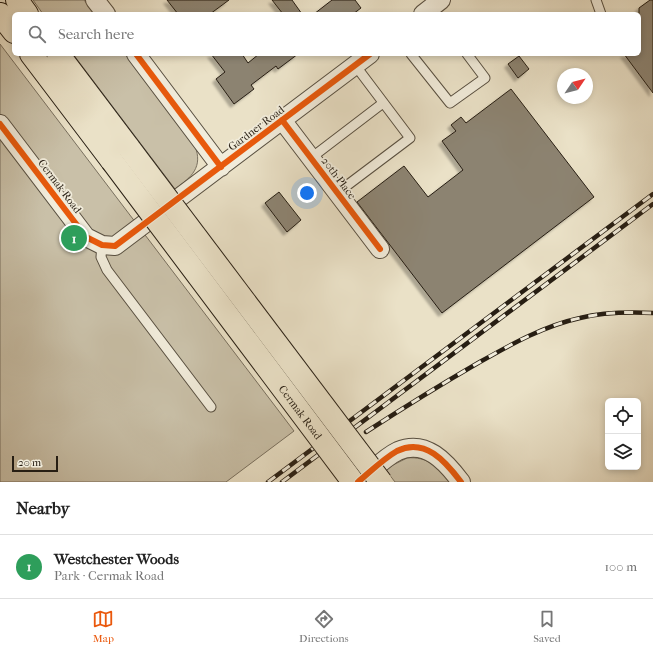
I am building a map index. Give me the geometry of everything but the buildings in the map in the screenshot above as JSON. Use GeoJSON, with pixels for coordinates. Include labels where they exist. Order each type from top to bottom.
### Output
{"type":"FeatureCollection","features":[{"type":"Feature","properties":{"kind":"main road"},"geometry":{"type":"LineString","coordinates":[[17,0],[26,12]]}},
{"type":"Feature","properties":{"kind":"main road"},"geometry":{"type":"LineString","coordinates":[[0,14],[12,29]]}},
{"type":"Feature","properties":{"kind":"main road","name":"Cermak Road"},"geometry":{"type":"LineString","coordinates":[[33,56],[353,482]]}},
{"type":"Feature","properties":{"kind":"main road","name":"Cermak Road"},"geometry":{"type":"LineString","coordinates":[[60,56],[381,482]]}},
{"type":"Feature","properties":{"kind":"street"},"geometry":{"type":"LineString","coordinates":[[95,0],[104,12]]}},
{"type":"Feature","properties":{"kind":"street"},"geometry":{"type":"LineString","coordinates":[[138,56],[221,167]]}},
{"type":"Feature","properties":{"kind":"street","name":"Gardner Road"},"geometry":{"type":"LineString","coordinates":[[109,245],[221,167],[367,56]]}},
{"type":"Feature","properties":{"kind":"street","name":"20th Place"},"geometry":{"type":"LineString","coordinates":[[282,120],[380,249]]}},
{"type":"Feature","properties":{"kind":"street","name":"Cermak Road"},"geometry":{"type":"LineString","coordinates":[[0,124],[86,237],[109,245]]}},
{"type":"Feature","properties":{"kind":"street"},"geometry":{"type":"LineString","coordinates":[[358,482],[397,451],[414,448],[432,451],[461,482]]}},
{"type":"Feature","properties":{"kind":"lane"},"geometry":{"type":"LineString","coordinates":[[596,0],[600,12]]}},
{"type":"Feature","properties":{"kind":"lane"},"geometry":{"type":"LineString","coordinates":[[414,56],[450,103],[485,78],[468,56]]}},
{"type":"Feature","properties":{"kind":"lane"},"geometry":{"type":"LineString","coordinates":[[337,193],[410,138],[355,65]]}},
{"type":"Feature","properties":{"kind":"lane"},"geometry":{"type":"LineString","coordinates":[[311,158],[383,103]]}},
{"type":"Feature","properties":{"kind":"lane"},"geometry":{"type":"LineString","coordinates":[[109,245],[101,257],[108,270],[211,406]]}},
{"type":"Feature","properties":{"kind":"shaded area"},"geometry":{"type":"Polygon","coordinates":[[[33,0],[84,0],[93,12],[42,12],[33,0]]]}},
{"type":"Feature","properties":{"kind":"shaded area"},"geometry":{"type":"Polygon","coordinates":[[[0,44],[294,431],[226,482],[0,482],[0,44]]]}},
{"type":"Feature","properties":{"kind":"shaded area"},"geometry":{"type":"Polygon","coordinates":[[[75,56],[127,56],[195,146],[198,160],[197,166],[191,176],[175,189],[75,56]]]}},
{"type":"Feature","properties":{"kind":"shaded area"},"geometry":{"type":"Polygon","coordinates":[[[407,458],[426,461],[436,467],[449,482],[395,482],[385,469],[407,458]]]}},
{"type":"Feature","properties":{"kind":"railway"},"geometry":{"type":"LineString","coordinates":[[268,482],[653,194]]}},
{"type":"Feature","properties":{"kind":"railway"},"geometry":{"type":"LineString","coordinates":[[282,482],[653,204]]}},
{"type":"Feature","properties":{"kind":"railway"},"geometry":{"type":"LineString","coordinates":[[366,432],[478,363],[540,331],[566,321],[589,316],[626,313],[653,313]]}},
{"type":"Feature","properties":{"kind":"cycle path"},"geometry":{"type":"LineString","coordinates":[[138,56],[221,167]]}},
{"type":"Feature","properties":{"kind":"cycle path"},"geometry":{"type":"LineString","coordinates":[[0,124],[86,237],[102,245],[115,246],[367,56]]}},
{"type":"Feature","properties":{"kind":"cycle path"},"geometry":{"type":"LineString","coordinates":[[282,120],[380,249]]}},
{"type":"Feature","properties":{"kind":"cycle path"},"geometry":{"type":"LineString","coordinates":[[358,482],[392,454],[407,447],[426,449],[434,454],[449,467],[461,482]]}},
{"type":"Feature","properties":{"kind":"place","name":"Westchester Woods"},"geometry":{"type":"Point","coordinates":[74,238]}}]}
